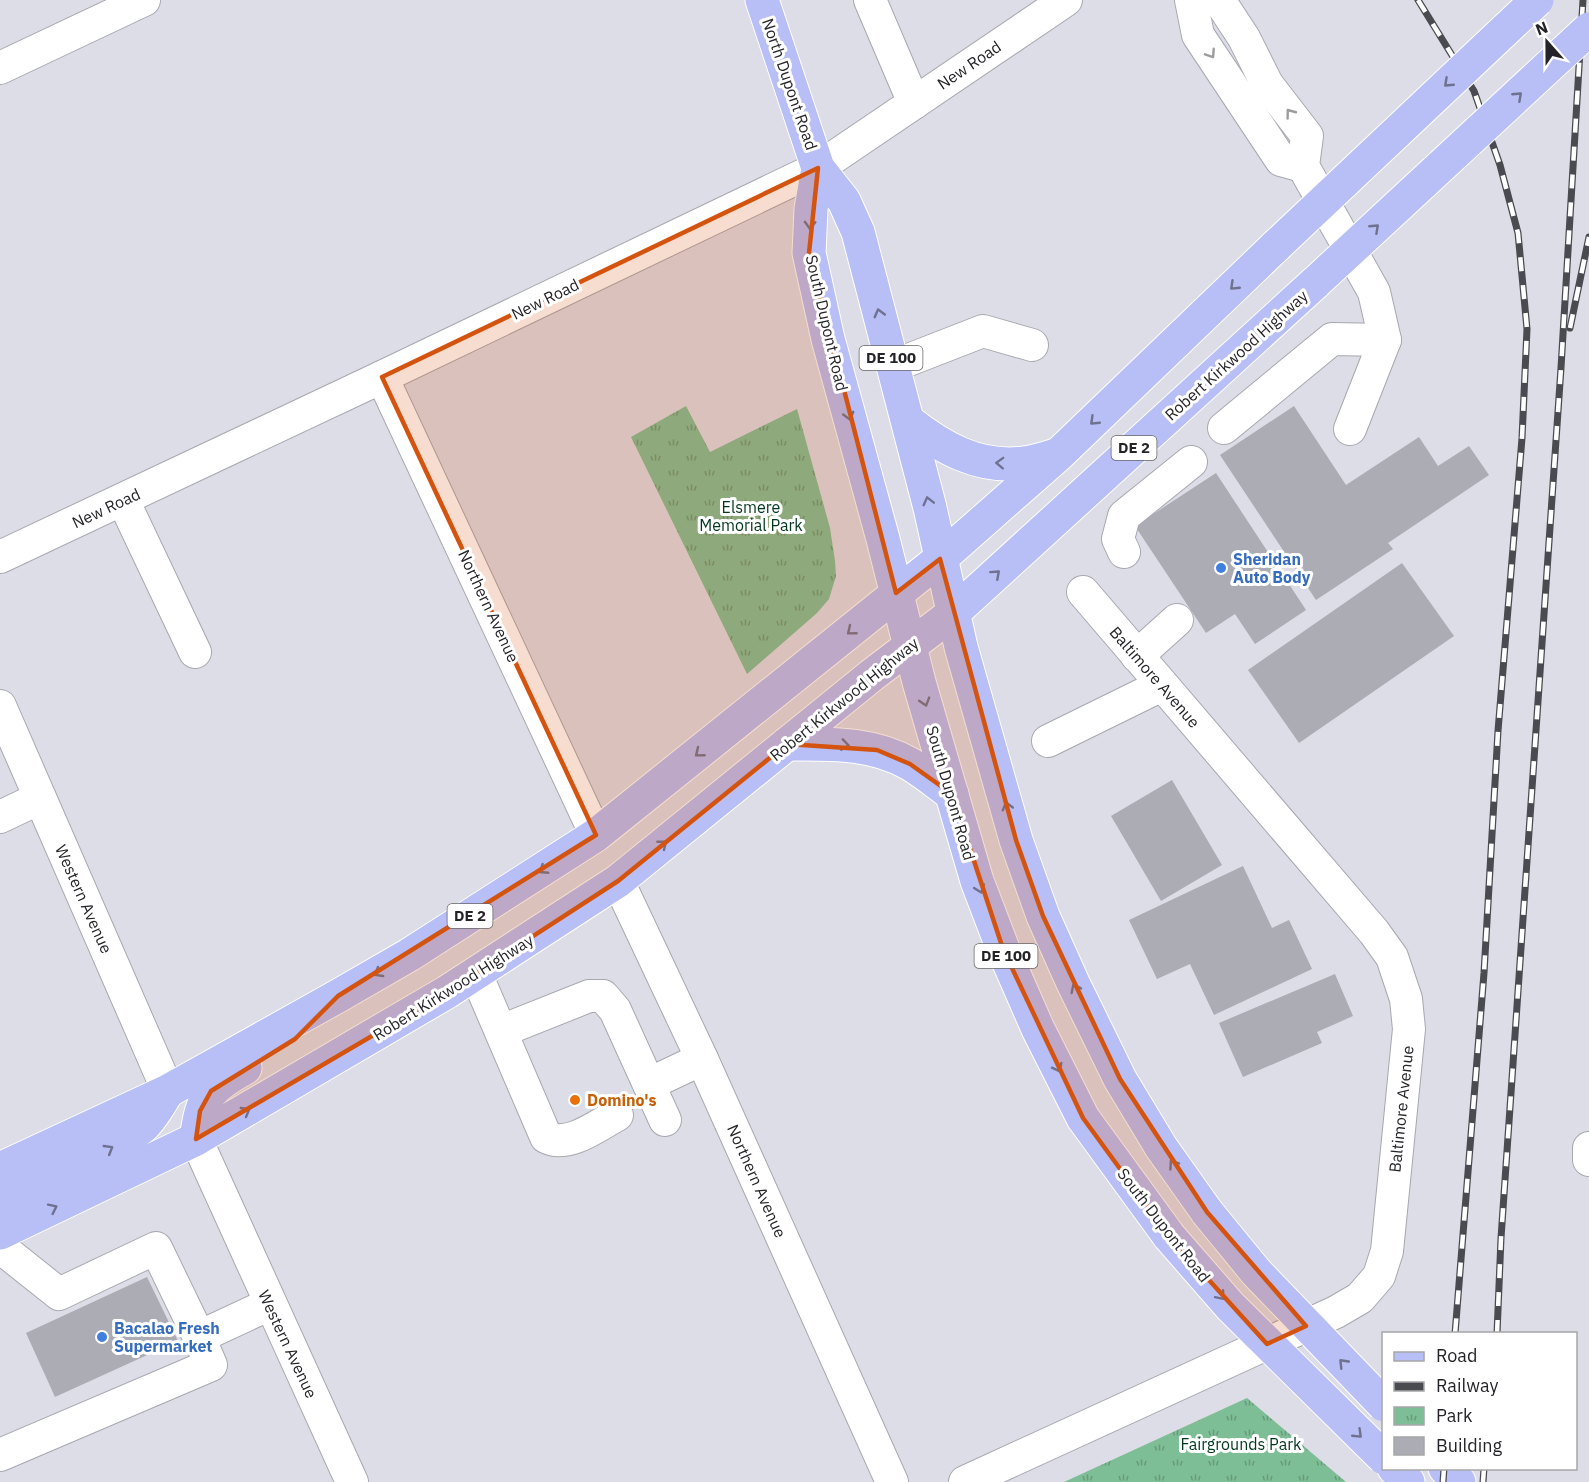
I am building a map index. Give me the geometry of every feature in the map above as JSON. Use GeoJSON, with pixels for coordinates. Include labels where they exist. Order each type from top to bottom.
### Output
{"type":"FeatureCollection","features":[{"type":"Feature","properties":{"kind":"main road","name":"North Dupont Road"},"geometry":{"type":"LineString","coordinates":[[762,0],[818,168]]}},
{"type":"Feature","properties":{"kind":"main road","name":"DE 2"},"geometry":{"type":"LineString","coordinates":[[0,1168],[168,1091],[410,955],[596,835],[940,559],[1058,455],[1276,245],[1538,0]]}},
{"type":"Feature","properties":{"kind":"main road","name":"Robert Kirkwood Highway"},"geometry":{"type":"LineString","coordinates":[[0,1233],[196,1140],[367,1041],[476,974],[618,881],[952,614],[1589,29]]}},
{"type":"Feature","properties":{"kind":"main road","name":"DE 100"},"geometry":{"type":"LineString","coordinates":[[818,168],[844,201],[858,232],[930,508],[952,614],[1016,840],[1043,916],[1073,983],[1120,1079],[1161,1147],[1207,1212],[1279,1297],[1382,1404]]}},
{"type":"Feature","properties":{"kind":"main road","name":"South Dupont Road"},"geometry":{"type":"LineString","coordinates":[[818,168],[811,209],[809,253],[828,339],[919,682],[977,881],[1003,949],[1038,1029],[1083,1118],[1169,1236],[1230,1306],[1382,1457]]}},
{"type":"Feature","properties":{"kind":"main road"},"geometry":{"type":"LineString","coordinates":[[908,421],[929,438],[971,459],[996,464],[1024,463],[1058,455]]}},
{"type":"Feature","properties":{"kind":"main road"},"geometry":{"type":"LineString","coordinates":[[787,744],[838,743],[877,750],[910,764],[952,794]]}},
{"type":"Feature","properties":{"kind":"main road"},"geometry":{"type":"LineString","coordinates":[[196,1140],[200,1111],[211,1091],[238,1072],[296,1039],[338,996]]}},
{"type":"Feature","properties":{"kind":"main road"},"geometry":{"type":"LineString","coordinates":[[0,1203],[99,1155],[124,1140],[143,1127],[168,1091]]}},
{"type":"Feature","properties":{"kind":"main road"},"geometry":{"type":"LineString","coordinates":[[1396,1470],[1408,1482]]}},
{"type":"Feature","properties":{"kind":"main road"},"geometry":{"type":"LineString","coordinates":[[1447,1470],[1459,1482]]}},
{"type":"Feature","properties":{"kind":"street"},"geometry":{"type":"LineString","coordinates":[[0,68],[144,0]]}},
{"type":"Feature","properties":{"kind":"street"},"geometry":{"type":"LineString","coordinates":[[870,0],[914,103]]}},
{"type":"Feature","properties":{"kind":"street","name":"New Road"},"geometry":{"type":"LineString","coordinates":[[0,557],[818,168],[1066,0]]}},
{"type":"Feature","properties":{"kind":"street"},"geometry":{"type":"LineString","coordinates":[[1191,0],[1198,34],[1281,160],[1303,166]]}},
{"type":"Feature","properties":{"kind":"street"},"geometry":{"type":"LineString","coordinates":[[1218,0],[1244,38],[1268,84],[1307,136],[1303,166],[1374,292],[1385,340],[1350,429]]}},
{"type":"Feature","properties":{"kind":"street"},"geometry":{"type":"LineString","coordinates":[[893,366],[983,331],[1032,345]]}},
{"type":"Feature","properties":{"kind":"street"},"geometry":{"type":"LineString","coordinates":[[1224,428],[1332,339],[1385,340]]}},
{"type":"Feature","properties":{"kind":"street","name":"Northern Avenue"},"geometry":{"type":"LineString","coordinates":[[382,377],[596,835]]}},
{"type":"Feature","properties":{"kind":"street"},"geometry":{"type":"LineString","coordinates":[[1124,552],[1118,539],[1124,516],[1191,462]]}},
{"type":"Feature","properties":{"kind":"street"},"geometry":{"type":"LineString","coordinates":[[123,500],[195,652]]}},
{"type":"Feature","properties":{"kind":"street","name":"Baltimore Avenue"},"geometry":{"type":"LineString","coordinates":[[965,1482],[1336,1312],[1360,1298],[1379,1276],[1387,1251],[1409,1029],[1406,999],[1392,957],[1374,932],[1083,592]]}},
{"type":"Feature","properties":{"kind":"street"},"geometry":{"type":"LineString","coordinates":[[1137,656],[1177,620]]}},
{"type":"Feature","properties":{"kind":"street"},"geometry":{"type":"LineString","coordinates":[[1048,741],[1162,685]]}},
{"type":"Feature","properties":{"kind":"street","name":"Western Avenue"},"geometry":{"type":"LineString","coordinates":[[0,706],[168,1091]]}},
{"type":"Feature","properties":{"kind":"street"},"geometry":{"type":"LineString","coordinates":[[0,817],[40,798]]}},
{"type":"Feature","properties":{"kind":"street","name":"Northern Avenue"},"geometry":{"type":"LineString","coordinates":[[618,881],[702,1059],[892,1482]]}},
{"type":"Feature","properties":{"kind":"street"},"geometry":{"type":"LineString","coordinates":[[476,974],[546,1137],[560,1141],[573,1138],[617,1114]]}},
{"type":"Feature","properties":{"kind":"street"},"geometry":{"type":"LineString","coordinates":[[501,1031],[589,996],[603,996],[615,1010],[665,1120]]}},
{"type":"Feature","properties":{"kind":"street"},"geometry":{"type":"LineString","coordinates":[[649,1084],[702,1059]]}},
{"type":"Feature","properties":{"kind":"street","name":"Western Avenue"},"geometry":{"type":"LineString","coordinates":[[196,1140],[352,1482]]}},
{"type":"Feature","properties":{"kind":"street"},"geometry":{"type":"LineString","coordinates":[[1589,1148],[1589,1160]]}},
{"type":"Feature","properties":{"kind":"street"},"geometry":{"type":"LineString","coordinates":[[0,1247],[59,1294],[156,1248],[211,1365],[0,1455]]}},
{"type":"Feature","properties":{"kind":"street"},"geometry":{"type":"LineString","coordinates":[[199,1337],[270,1304]]}},
{"type":"Feature","properties":{"kind":"highlighted area"},"geometry":{"type":"Polygon","coordinates":[[[818,168],[809,253],[896,593],[940,559],[1016,840],[1043,916],[1120,1079],[1207,1212],[1306,1326],[1267,1344],[1169,1236],[1083,1118],[1003,949],[952,794],[910,764],[877,750],[787,744],[618,881],[447,992],[196,1139],[200,1111],[211,1091],[295,1039],[338,996],[596,835],[382,377],[818,168]]]}},
{"type":"Feature","properties":{"kind":"green space","name":"Elsmere Memorial Park"},"geometry":{"type":"Polygon","coordinates":[[[686,406],[710,452],[797,409],[830,528],[836,576],[829,599],[817,613],[747,674],[631,437],[686,406]]]}},
{"type":"Feature","properties":{"kind":"green space","name":"Fairgrounds Park"},"geometry":{"type":"Polygon","coordinates":[[[1247,1398],[1346,1482],[1064,1482],[1247,1398]]]}},
{"type":"Feature","properties":{"kind":"building"},"geometry":{"type":"Polygon","coordinates":[[[1294,406],[1346,485],[1419,437],[1438,466],[1469,446],[1489,475],[1388,543],[1393,549],[1316,600],[1220,455],[1294,406]]]}},
{"type":"Feature","properties":{"kind":"building","name":"Sheridan Auto Body"},"geometry":{"type":"Polygon","coordinates":[[[1216,473],[1306,610],[1255,644],[1235,614],[1206,633],[1135,526],[1216,473]]]}},
{"type":"Feature","properties":{"kind":"building"},"geometry":{"type":"Polygon","coordinates":[[[1402,563],[1454,636],[1299,743],[1248,670],[1402,563]]]}},
{"type":"Feature","properties":{"kind":"building"},"geometry":{"type":"Polygon","coordinates":[[[1172,780],[1222,865],[1161,901],[1111,816],[1172,780]]]}},
{"type":"Feature","properties":{"kind":"building"},"geometry":{"type":"Polygon","coordinates":[[[1243,866],[1272,928],[1289,920],[1312,969],[1214,1015],[1190,964],[1157,979],[1129,920],[1243,866]]]}},
{"type":"Feature","properties":{"kind":"building"},"geometry":{"type":"Polygon","coordinates":[[[1335,974],[1353,1016],[1317,1032],[1322,1043],[1243,1077],[1219,1023],[1335,974]]]}},
{"type":"Feature","properties":{"kind":"building","name":"Bacalao Fresh Supermarket"},"geometry":{"type":"Polygon","coordinates":[[[147,1277],[178,1341],[55,1397],[26,1333],[147,1277]]]}},
{"type":"Feature","properties":{"kind":"railway"},"geometry":{"type":"LineString","coordinates":[[1418,0],[1474,91],[1500,165],[1518,233],[1527,329],[1522,438],[1498,731],[1484,973],[1455,1332]]}},
{"type":"Feature","properties":{"kind":"railway"},"geometry":{"type":"LineString","coordinates":[[1497,1332],[1501,1238],[1561,368],[1583,0]]}},
{"type":"Feature","properties":{"kind":"railway"},"geometry":{"type":"LineString","coordinates":[[1570,328],[1589,237]]}},
{"type":"Feature","properties":{"kind":"railway"},"geometry":{"type":"LineString","coordinates":[[1443,1482],[1444,1470]]}},
{"type":"Feature","properties":{"kind":"railway"},"geometry":{"type":"LineString","coordinates":[[1483,1482],[1484,1470]]}},
{"type":"Feature","properties":{"kind":"place","name":"Sheridan Auto Body"},"geometry":{"type":"Point","coordinates":[1221,568]}},
{"type":"Feature","properties":{"kind":"place","name":"Domino's"},"geometry":{"type":"Point","coordinates":[575,1100]}},
{"type":"Feature","properties":{"kind":"place","name":"Bacalao Fresh Supermarket"},"geometry":{"type":"Point","coordinates":[102,1337]}}]}
